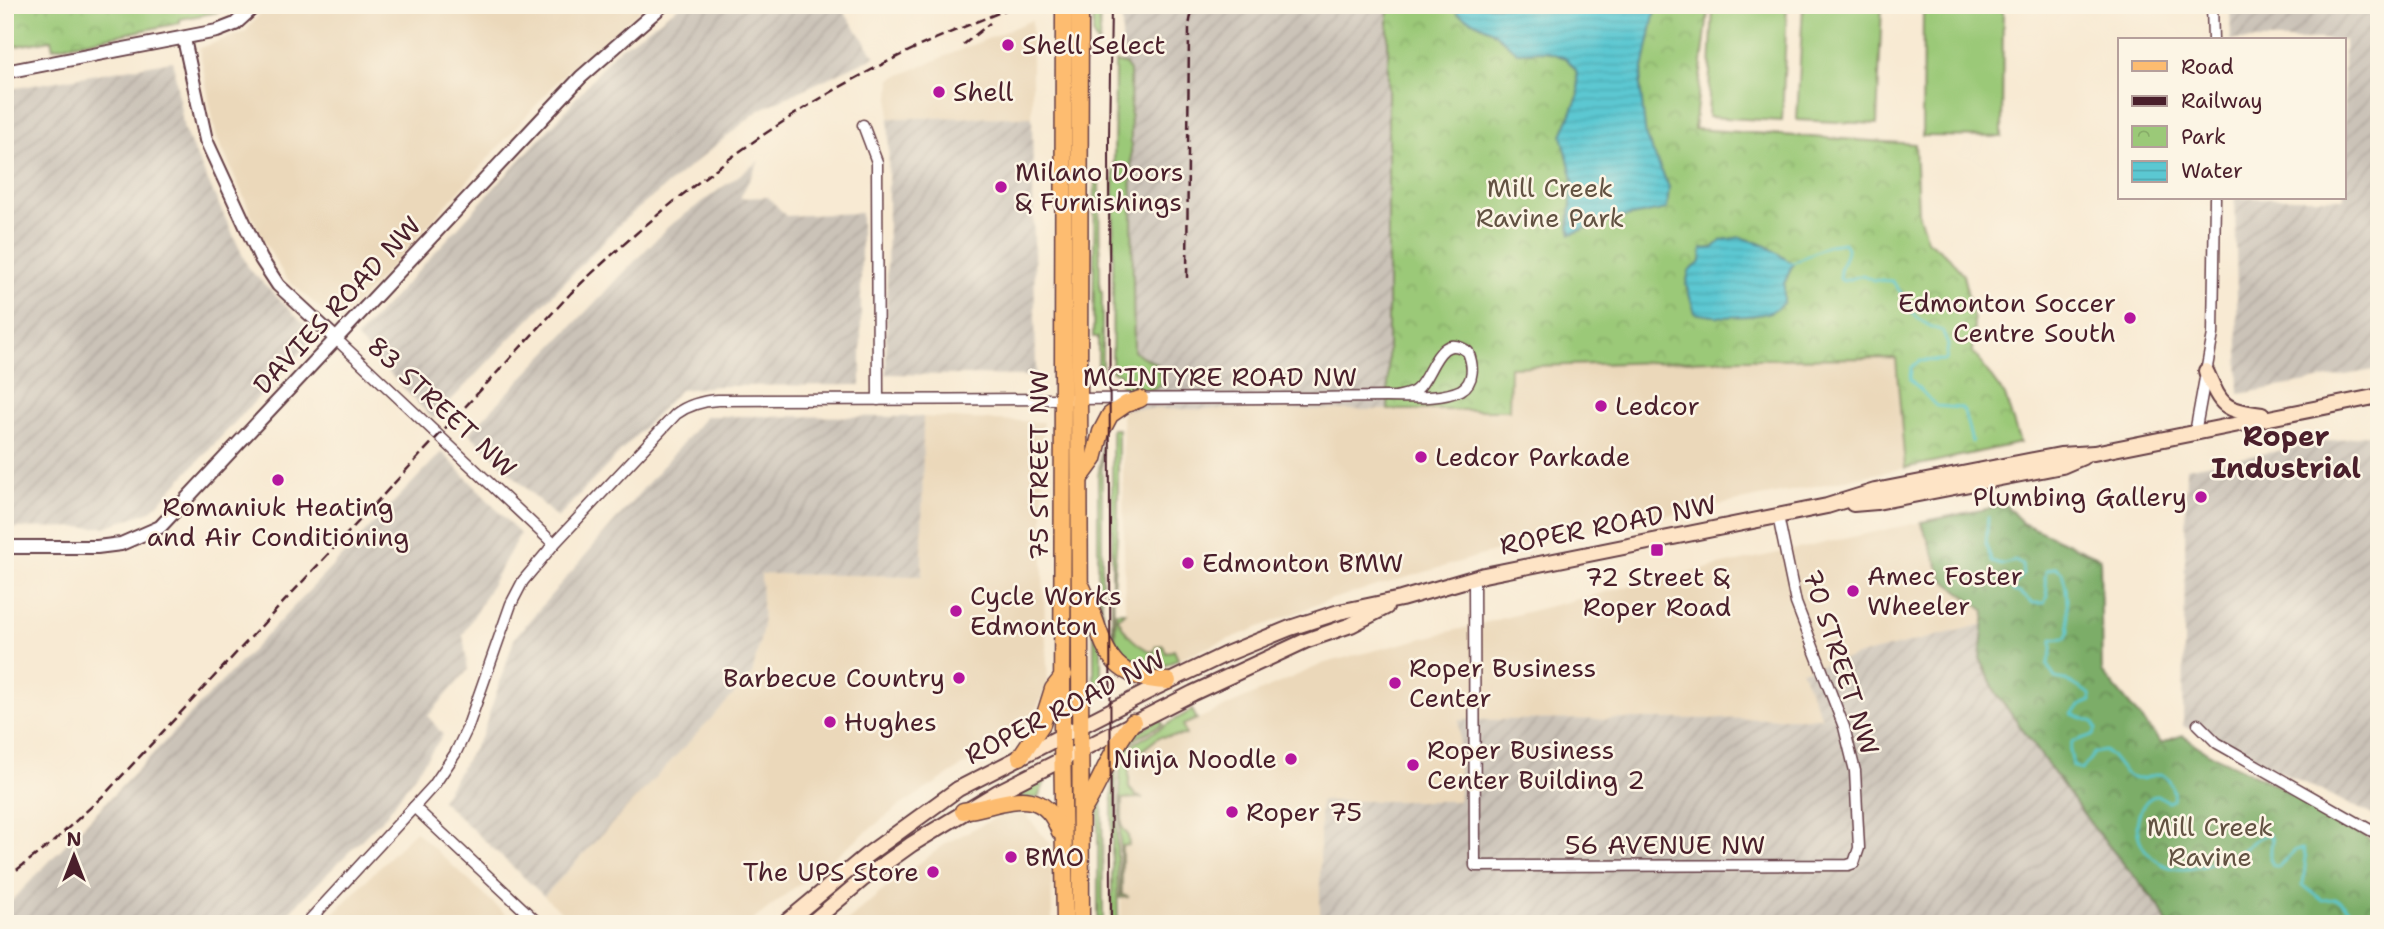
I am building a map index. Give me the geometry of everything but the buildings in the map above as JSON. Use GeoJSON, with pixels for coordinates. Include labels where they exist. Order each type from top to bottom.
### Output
{"type":"FeatureCollection","features":[{"type":"Feature","properties":{"kind":"main road","name":"75 STREET NW"},"geometry":{"type":"LineString","coordinates":[[1064,5],[1071,399],[1080,478],[1081,924]]}},
{"type":"Feature","properties":{"kind":"main road","name":"75 STREET NW"},"geometry":{"type":"LineString","coordinates":[[1065,924],[1062,735],[1080,5]]}},
{"type":"Feature","properties":{"kind":"main road"},"geometry":{"type":"LineString","coordinates":[[2206,371],[2216,395],[2225,406],[2241,412],[2274,417]]}},
{"type":"Feature","properties":{"kind":"main road","name":"ROPER ROAD NW"},"geometry":{"type":"LineString","coordinates":[[784,924],[828,886],[958,789],[1168,681],[1299,625],[1339,612],[1401,599],[1474,578],[1827,506],[1875,491],[2060,454],[2094,453],[2379,396]]}},
{"type":"Feature","properties":{"kind":"main road"},"geometry":{"type":"LineString","coordinates":[[1080,478],[1094,460],[1101,432],[1110,415],[1126,404],[1140,399]]}},
{"type":"Feature","properties":{"kind":"main road"},"geometry":{"type":"LineString","coordinates":[[1080,582],[1093,609],[1105,645],[1116,663],[1132,676],[1168,681]]}},
{"type":"Feature","properties":{"kind":"main road","name":"ROPER ROAD NW"},"geometry":{"type":"LineString","coordinates":[[810,924],[879,868],[963,811],[1133,722],[1305,642],[1351,625],[1401,599]]}},
{"type":"Feature","properties":{"kind":"main road"},"geometry":{"type":"LineString","coordinates":[[1020,757],[1042,724],[1053,689],[1064,675]]}},
{"type":"Feature","properties":{"kind":"main road"},"geometry":{"type":"LineString","coordinates":[[1081,813],[1095,792],[1113,750],[1133,722]]}},
{"type":"Feature","properties":{"kind":"main road"},"geometry":{"type":"LineString","coordinates":[[963,811],[985,809],[1017,800],[1038,803],[1054,815],[1064,844]]}},
{"type":"Feature","properties":{"kind":"street"},"geometry":{"type":"LineString","coordinates":[[5,72],[226,28],[257,5]]}},
{"type":"Feature","properties":{"kind":"street","name":"DAVIES ROAD NW"},"geometry":{"type":"LineString","coordinates":[[5,547],[97,547],[121,544],[160,527],[581,77],[663,5]]}},
{"type":"Feature","properties":{"kind":"street"},"geometry":{"type":"LineString","coordinates":[[2212,5],[2213,38]]}},
{"type":"Feature","properties":{"kind":"street","name":"83 STREET NW"},"geometry":{"type":"LineString","coordinates":[[184,38],[206,140],[261,259],[278,285],[554,544]]}},
{"type":"Feature","properties":{"kind":"street"},"geometry":{"type":"LineString","coordinates":[[863,125],[877,162],[878,400]]}},
{"type":"Feature","properties":{"kind":"street"},"geometry":{"type":"LineString","coordinates":[[2195,433],[2213,334],[2215,200]]}},
{"type":"Feature","properties":{"kind":"street","name":"MCINTYRE ROAD NW"},"geometry":{"type":"LineString","coordinates":[[306,924],[434,785],[455,754],[467,729],[510,604],[523,581],[673,417],[688,406],[710,400],[1425,397],[1462,389],[1469,383],[1472,362],[1468,352],[1456,347],[1444,349],[1436,356],[1419,388],[1411,394],[1395,397]]}},
{"type":"Feature","properties":{"kind":"street","name":"70 STREET NW"},"geometry":{"type":"LineString","coordinates":[[1778,516],[1796,603],[1844,727],[1854,771],[1859,848],[1854,863]]}},
{"type":"Feature","properties":{"kind":"street","name":"56 AVENUE NW"},"geometry":{"type":"LineString","coordinates":[[1474,578],[1475,866],[1840,866],[1854,863]]}},
{"type":"Feature","properties":{"kind":"street"},"geometry":{"type":"LineString","coordinates":[[2199,724],[2217,743],[2379,835]]}},
{"type":"Feature","properties":{"kind":"street"},"geometry":{"type":"LineString","coordinates":[[414,807],[539,924]]}},
{"type":"Feature","properties":{"kind":"shaded area"},"geometry":{"type":"Polygon","coordinates":[[[267,5],[646,5],[567,71],[338,325],[285,277],[261,236],[216,135],[199,48],[245,32],[267,5]]]}},
{"type":"Feature","properties":{"kind":"shaded area"},"geometry":{"type":"Polygon","coordinates":[[[681,5],[839,5],[875,56],[759,110],[624,220],[433,419],[356,338],[560,117],[614,53],[681,5]]]}},
{"type":"Feature","properties":{"kind":"shaded area"},"geometry":{"type":"Polygon","coordinates":[[[1122,5],[1388,5],[1388,410],[1122,409],[1122,5]]]}},
{"type":"Feature","properties":{"kind":"shaded area"},"geometry":{"type":"Polygon","coordinates":[[[2230,5],[2379,5],[2379,369],[2239,394],[2235,200],[2346,200],[2346,38],[2231,38],[2230,5]]]}},
{"type":"Feature","properties":{"kind":"shaded area"},"geometry":{"type":"Polygon","coordinates":[[[1032,20],[1032,117],[889,118],[891,79],[1032,20]]]}},
{"type":"Feature","properties":{"kind":"shaded area"},"geometry":{"type":"Polygon","coordinates":[[[173,61],[184,130],[249,269],[316,336],[151,511],[105,527],[5,528],[5,90],[173,61]]]}},
{"type":"Feature","properties":{"kind":"shaded area"},"geometry":{"type":"Polygon","coordinates":[[[1032,117],[1036,376],[886,374],[889,118],[1032,117]]]}},
{"type":"Feature","properties":{"kind":"shaded area"},"geometry":{"type":"Polygon","coordinates":[[[759,161],[740,198],[768,197],[786,216],[861,213],[861,385],[716,386],[680,390],[557,518],[469,433],[668,227],[759,161]]]}},
{"type":"Feature","properties":{"kind":"shaded area"},"geometry":{"type":"Polygon","coordinates":[[[1896,358],[1905,468],[1514,546],[1329,600],[1178,659],[1174,651],[1154,653],[1135,643],[1125,632],[1118,617],[1125,613],[1122,409],[1509,410],[1509,367],[1742,359],[1896,358]]]}},
{"type":"Feature","properties":{"kind":"shaded area"},"geometry":{"type":"Polygon","coordinates":[[[706,416],[923,417],[922,576],[761,574],[763,627],[752,675],[544,896],[441,800],[482,735],[515,637],[706,416]]]}},
{"type":"Feature","properties":{"kind":"shaded area"},"geometry":{"type":"Polygon","coordinates":[[[923,417],[1043,422],[1043,575],[1048,685],[1029,724],[898,807],[748,924],[574,924],[544,896],[752,675],[763,627],[761,574],[922,576],[923,417]]]}},
{"type":"Feature","properties":{"kind":"shaded area"},"geometry":{"type":"Polygon","coordinates":[[[2379,432],[2379,818],[2183,726],[2186,468],[2379,432]]]}},
{"type":"Feature","properties":{"kind":"shaded area"},"geometry":{"type":"Polygon","coordinates":[[[442,452],[520,534],[463,635],[468,670],[428,716],[443,735],[387,814],[277,924],[5,924],[5,908],[442,452]]]}},
{"type":"Feature","properties":{"kind":"shaded area"},"geometry":{"type":"Polygon","coordinates":[[[1921,522],[1943,579],[1985,611],[1984,624],[1801,670],[1823,718],[1459,720],[1460,801],[1320,801],[1320,924],[1121,924],[1122,791],[1127,763],[1157,737],[1325,663],[1654,580],[1921,522]]]}},
{"type":"Feature","properties":{"kind":"shaded area"},"geometry":{"type":"Polygon","coordinates":[[[1984,624],[1980,658],[1996,693],[2093,827],[2159,906],[2167,924],[1320,924],[1320,801],[1459,801],[1459,720],[1822,718],[1801,670],[1984,624]]]}},
{"type":"Feature","properties":{"kind":"shaded area"},"geometry":{"type":"Polygon","coordinates":[[[1005,813],[1026,815],[1051,845],[1052,924],[844,924],[886,888],[948,842],[1005,813]]]}},
{"type":"Feature","properties":{"kind":"shaded area"},"geometry":{"type":"Polygon","coordinates":[[[415,831],[516,924],[323,924],[415,831]]]}},
{"type":"Feature","properties":{"kind":"green space"},"geometry":{"type":"Polygon","coordinates":[[[5,5],[229,5],[218,12],[180,19],[180,23],[53,48],[51,40],[5,48],[5,5]]]}},
{"type":"Feature","properties":{"kind":"green space"},"geometry":{"type":"Polygon","coordinates":[[[1093,5],[1100,5],[1099,46],[1093,36],[1093,5]]]}},
{"type":"Feature","properties":{"kind":"green space","name":"Mill Creek Ravine Park"},"geometry":{"type":"Polygon","coordinates":[[[1388,5],[1709,5],[1694,129],[1915,144],[1918,212],[1927,240],[1949,257],[1963,275],[1974,321],[1973,352],[2005,396],[2020,443],[1905,468],[1896,358],[1742,359],[1510,367],[1509,410],[1388,410],[1388,5]]]}},
{"type":"Feature","properties":{"kind":"green space"},"geometry":{"type":"Polygon","coordinates":[[[1713,5],[1787,5],[1782,121],[1708,117],[1713,5]]]}},
{"type":"Feature","properties":{"kind":"green space"},"geometry":{"type":"Polygon","coordinates":[[[1803,5],[1882,5],[1877,124],[1797,120],[1803,5]]]}},
{"type":"Feature","properties":{"kind":"green space"},"geometry":{"type":"Polygon","coordinates":[[[1923,5],[2003,5],[2002,137],[1922,136],[1923,5]]]}},
{"type":"Feature","properties":{"kind":"green space"},"geometry":{"type":"Polygon","coordinates":[[[1115,62],[1125,64],[1130,71],[1134,352],[1157,364],[1161,380],[1164,381],[1144,391],[1121,390],[1120,374],[1112,371],[1115,62]]]}},
{"type":"Feature","properties":{"kind":"green space"},"geometry":{"type":"Polygon","coordinates":[[[1095,182],[1099,182],[1102,371],[1098,371],[1098,337],[1093,337],[1095,182]]]}},
{"type":"Feature","properties":{"kind":"green space"},"geometry":{"type":"Polygon","coordinates":[[[1112,429],[1118,429],[1114,643],[1126,664],[1112,648],[1112,429]]]}},
{"type":"Feature","properties":{"kind":"green space"},"geometry":{"type":"Polygon","coordinates":[[[1102,447],[1102,622],[1098,589],[1098,478],[1102,447]]]}},
{"type":"Feature","properties":{"kind":"green space","name":"Mill Creek Ravine"},"geometry":{"type":"Polygon","coordinates":[[[2006,505],[2022,523],[2100,558],[2102,672],[2161,743],[2182,735],[2208,753],[2278,786],[2379,845],[2379,924],[2167,924],[2159,906],[2093,827],[1996,693],[1980,658],[1985,611],[1943,579],[1921,522],[2006,505]]]}},
{"type":"Feature","properties":{"kind":"green space"},"geometry":{"type":"Polygon","coordinates":[[[1116,612],[1125,612],[1118,618],[1124,630],[1137,643],[1153,653],[1156,646],[1163,645],[1166,653],[1174,650],[1178,659],[1163,667],[1151,668],[1127,660],[1116,645],[1116,612]]]}},
{"type":"Feature","properties":{"kind":"green space"},"geometry":{"type":"Polygon","coordinates":[[[1094,632],[1101,651],[1101,692],[1094,693],[1094,632]]]}},
{"type":"Feature","properties":{"kind":"green space"},"geometry":{"type":"Polygon","coordinates":[[[1192,710],[1197,719],[1183,725],[1186,735],[1159,737],[1134,757],[1129,767],[1129,788],[1136,796],[1143,798],[1122,799],[1122,827],[1128,835],[1129,845],[1122,846],[1122,895],[1129,897],[1120,898],[1120,764],[1128,747],[1192,710]]]}},
{"type":"Feature","properties":{"kind":"green space"},"geometry":{"type":"Polygon","coordinates":[[[1160,719],[1163,724],[1124,748],[1131,736],[1160,719]]]}},
{"type":"Feature","properties":{"kind":"green space"},"geometry":{"type":"Polygon","coordinates":[[[1116,765],[1118,924],[1112,924],[1112,766],[1116,765]]]}},
{"type":"Feature","properties":{"kind":"green space"},"geometry":{"type":"Polygon","coordinates":[[[1048,774],[1038,798],[1000,798],[1048,774]]]}},
{"type":"Feature","properties":{"kind":"green space"},"geometry":{"type":"Polygon","coordinates":[[[1102,783],[1103,924],[1098,924],[1098,801],[1102,783]]]}},
{"type":"Feature","properties":{"kind":"water"},"geometry":{"type":"Polygon","coordinates":[[[1453,5],[1656,5],[1640,84],[1646,137],[1669,187],[1667,209],[1605,221],[1571,234],[1569,227],[1573,180],[1562,135],[1579,94],[1576,70],[1566,58],[1545,51],[1517,52],[1491,30],[1458,14],[1453,5]]]}},
{"type":"Feature","properties":{"kind":"water"},"geometry":{"type":"Polygon","coordinates":[[[1741,237],[1767,246],[1793,264],[1784,284],[1784,302],[1770,312],[1753,315],[1695,313],[1686,285],[1689,271],[1701,262],[1702,249],[1713,248],[1722,240],[1741,237]]]}},
{"type":"Feature","properties":{"kind":"waterway"},"geometry":{"type":"LineString","coordinates":[[1789,265],[1829,245],[1844,243],[1847,252],[1840,279],[1843,281],[1863,275],[1873,280],[1892,281],[1915,316],[1942,331],[1948,345],[1946,360],[1920,361],[1911,367],[1910,379],[1936,406],[1961,408],[1964,411],[1972,442]]}},
{"type":"Feature","properties":{"kind":"waterway"},"geometry":{"type":"LineString","coordinates":[[1988,517],[1986,545],[1992,562],[2001,565],[2015,561],[2022,565],[2023,575],[2012,587],[2013,591],[2033,603],[2044,603],[2048,596],[2046,571],[2056,567],[2062,572],[2066,588],[2069,632],[2066,638],[2052,639],[2052,652],[2047,665],[2055,678],[2066,680],[2090,694],[2091,701],[2079,706],[2072,714],[2093,722],[2096,729],[2093,735],[2072,742],[2070,750],[2073,766],[2082,770],[2094,753],[2105,751],[2128,776],[2139,779],[2161,774],[2171,785],[2173,800],[2169,802],[2159,796],[2151,797],[2138,817],[2140,839],[2152,857],[2172,868],[2197,867],[2236,854],[2268,834],[2272,839],[2270,859],[2273,865],[2278,867],[2295,850],[2303,849],[2306,857],[2303,885],[2322,900],[2341,901],[2365,924]]}},
{"type":"Feature","properties":{"kind":"tram line"},"geometry":{"type":"LineString","coordinates":[[1111,5],[1111,924]]}},
{"type":"Feature","properties":{"kind":"railway"},"geometry":{"type":"LineString","coordinates":[[5,879],[53,842],[105,794],[571,293],[647,224],[727,161],[811,104],[915,48],[1018,5]]}},
{"type":"Feature","properties":{"kind":"railway"},"geometry":{"type":"LineString","coordinates":[[1187,278],[1189,26],[1193,5]]}},
{"type":"Feature","properties":{"kind":"railway"},"geometry":{"type":"LineString","coordinates":[[963,45],[990,23]]}},
{"type":"Feature","properties":{"kind":"place","name":"Shell Select"},"geometry":{"type":"Point","coordinates":[1008,45]}},
{"type":"Feature","properties":{"kind":"place","name":"Shell"},"geometry":{"type":"Point","coordinates":[939,92]}},
{"type":"Feature","properties":{"kind":"place","name":"Milano Doors & Furnishings"},"geometry":{"type":"Point","coordinates":[1001,187]}},
{"type":"Feature","properties":{"kind":"place","name":"Edmonton Soccer Centre South"},"geometry":{"type":"Point","coordinates":[2130,318]}},
{"type":"Feature","properties":{"kind":"place","name":"Ledcor"},"geometry":{"type":"Point","coordinates":[1601,406]}},
{"type":"Feature","properties":{"kind":"place","name":"Ledcor Parkade"},"geometry":{"type":"Point","coordinates":[1421,457]}},
{"type":"Feature","properties":{"kind":"place","name":"Romaniuk Heating and Air Conditioning"},"geometry":{"type":"Point","coordinates":[278,480]}},
{"type":"Feature","properties":{"kind":"place","name":"Plumbing Gallery"},"geometry":{"type":"Point","coordinates":[2201,497]}},
{"type":"Feature","properties":{"kind":"place","name":"72 Street & Roper Road"},"geometry":{"type":"Point","coordinates":[1657,550]}},
{"type":"Feature","properties":{"kind":"place","name":"Edmonton BMW"},"geometry":{"type":"Point","coordinates":[1188,563]}},
{"type":"Feature","properties":{"kind":"place","name":"Amec Foster Wheeler"},"geometry":{"type":"Point","coordinates":[1853,591]}},
{"type":"Feature","properties":{"kind":"place","name":"Cycle Works Edmonton"},"geometry":{"type":"Point","coordinates":[956,611]}},
{"type":"Feature","properties":{"kind":"place","name":"Barbecue Country"},"geometry":{"type":"Point","coordinates":[959,678]}},
{"type":"Feature","properties":{"kind":"place","name":"Roper Business Center"},"geometry":{"type":"Point","coordinates":[1395,683]}},
{"type":"Feature","properties":{"kind":"place","name":"Hughes"},"geometry":{"type":"Point","coordinates":[830,722]}},
{"type":"Feature","properties":{"kind":"place","name":"Ninja Noodle"},"geometry":{"type":"Point","coordinates":[1291,759]}},
{"type":"Feature","properties":{"kind":"place","name":"Roper Business Center Building 2"},"geometry":{"type":"Point","coordinates":[1413,765]}},
{"type":"Feature","properties":{"kind":"place","name":"Roper 75"},"geometry":{"type":"Point","coordinates":[1232,812]}},
{"type":"Feature","properties":{"kind":"place","name":"BMO"},"geometry":{"type":"Point","coordinates":[1011,857]}},
{"type":"Feature","properties":{"kind":"place","name":"The UPS Store"},"geometry":{"type":"Point","coordinates":[933,872]}},
{"type":"Feature","properties":{"kind":"district","name":"Roper Industrial"},"geometry":{"type":"Point","coordinates":[2286,452]}}]}
